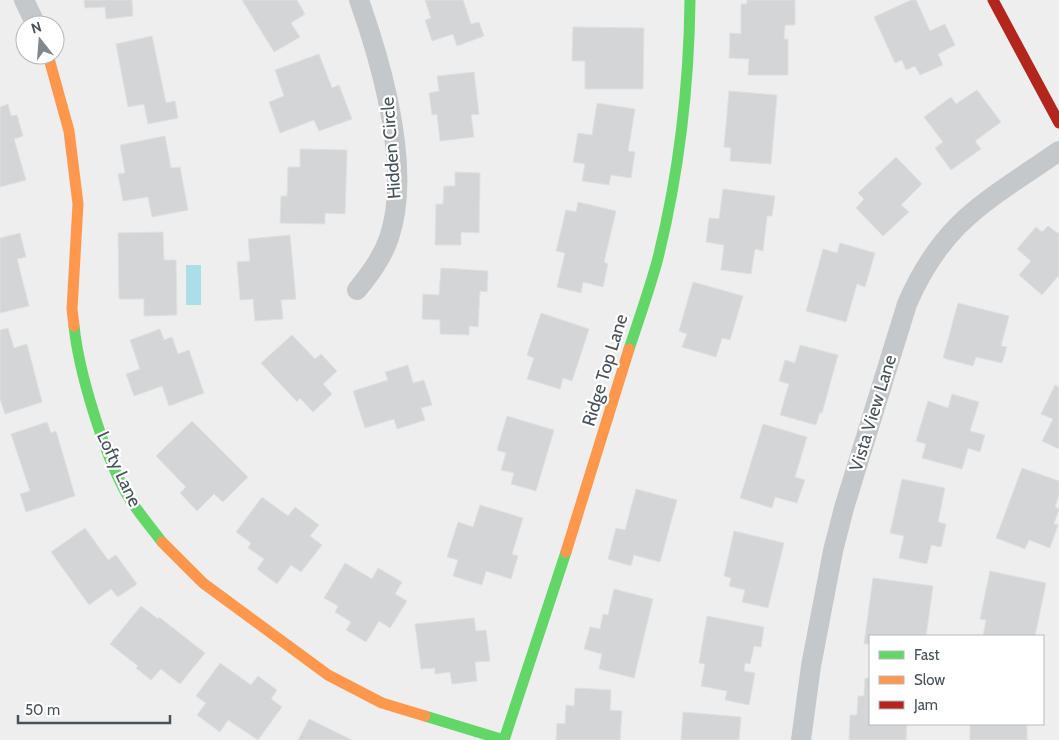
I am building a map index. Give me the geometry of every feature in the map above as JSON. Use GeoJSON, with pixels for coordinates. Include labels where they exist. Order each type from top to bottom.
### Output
{"type":"FeatureCollection","features":[{"type":"Feature","properties":{"kind":"street"},"geometry":{"type":"LineString","coordinates":[[24,0],[31,15]]}},
{"type":"Feature","properties":{"kind":"street","name":"Hidden Circle"},"geometry":{"type":"LineString","coordinates":[[357,290],[374,268],[389,238],[393,221],[396,184],[392,122],[387,93],[380,61],[359,0]]}},
{"type":"Feature","properties":{"kind":"street","name":"Ridge Top Lane"},"geometry":{"type":"LineString","coordinates":[[504,740],[556,587],[669,216],[686,97],[690,0]]}},
{"type":"Feature","properties":{"kind":"street"},"geometry":{"type":"LineString","coordinates":[[992,0],[1059,123]]}},
{"type":"Feature","properties":{"kind":"street","name":"Lofty Lane"},"geometry":{"type":"LineString","coordinates":[[51,65],[68,125],[77,197],[72,309],[81,373],[107,449],[126,492],[136,509],[167,549],[203,583],[328,675],[382,703],[504,740]]}},
{"type":"Feature","properties":{"kind":"street","name":"Vista View Lane"},"geometry":{"type":"LineString","coordinates":[[801,740],[811,666],[842,516],[901,322],[917,279],[946,236],[963,219],[983,202],[1059,151]]}},
{"type":"Feature","properties":{"kind":"water"},"geometry":{"type":"Polygon","coordinates":[[[186,265],[201,265],[201,305],[186,305],[186,265]]]}},
{"type":"Feature","properties":{"kind":"building"},"geometry":{"type":"Polygon","coordinates":[[[84,0],[132,0],[133,16],[106,19],[105,7],[85,8],[84,0]]]}},
{"type":"Feature","properties":{"kind":"building"},"geometry":{"type":"Polygon","coordinates":[[[242,0],[297,0],[305,14],[291,23],[300,37],[274,52],[242,0]]]}},
{"type":"Feature","properties":{"kind":"building"},"geometry":{"type":"Polygon","coordinates":[[[425,0],[463,0],[471,24],[479,22],[484,36],[457,46],[453,34],[432,41],[425,20],[431,18],[425,0]]]}},
{"type":"Feature","properties":{"kind":"building"},"geometry":{"type":"Polygon","coordinates":[[[747,0],[795,0],[795,25],[785,25],[784,39],[788,39],[788,75],[748,75],[749,59],[729,58],[730,33],[741,34],[741,4],[747,4],[747,0]]]}},
{"type":"Feature","properties":{"kind":"building"},"geometry":{"type":"Polygon","coordinates":[[[911,0],[916,0],[930,31],[945,24],[955,45],[938,54],[943,65],[920,75],[915,66],[906,70],[902,60],[895,63],[874,17],[911,0]]]}},
{"type":"Feature","properties":{"kind":"building"},"geometry":{"type":"Polygon","coordinates":[[[573,27],[644,28],[643,89],[585,89],[585,61],[572,61],[573,27]]]}},
{"type":"Feature","properties":{"kind":"building"},"geometry":{"type":"Polygon","coordinates":[[[152,36],[166,103],[175,101],[178,118],[148,124],[144,104],[128,107],[116,44],[152,36]]]}},
{"type":"Feature","properties":{"kind":"building"},"geometry":{"type":"Polygon","coordinates":[[[319,54],[332,88],[339,85],[352,119],[319,131],[314,120],[280,133],[269,102],[284,96],[275,70],[319,54]]]}},
{"type":"Feature","properties":{"kind":"building"},"geometry":{"type":"Polygon","coordinates":[[[474,72],[479,114],[471,115],[474,137],[440,141],[437,114],[432,115],[429,93],[439,91],[437,76],[474,72]]]}},
{"type":"Feature","properties":{"kind":"building"},"geometry":{"type":"Polygon","coordinates":[[[977,90],[1001,122],[975,141],[981,149],[951,170],[935,148],[943,142],[924,117],[951,97],[956,104],[977,90]]]}},
{"type":"Feature","properties":{"kind":"building"},"geometry":{"type":"Polygon","coordinates":[[[729,91],[777,95],[771,164],[730,161],[731,148],[724,147],[729,91]]]}},
{"type":"Feature","properties":{"kind":"building"},"geometry":{"type":"Polygon","coordinates":[[[597,103],[635,109],[628,151],[635,152],[631,178],[611,175],[609,185],[582,181],[585,164],[573,162],[578,133],[592,135],[597,103]]]}},
{"type":"Feature","properties":{"kind":"building"},"geometry":{"type":"Polygon","coordinates":[[[8,104],[11,116],[17,115],[23,136],[14,139],[26,180],[0,187],[0,107],[8,104]]]}},
{"type":"Feature","properties":{"kind":"building"},"geometry":{"type":"Polygon","coordinates":[[[165,136],[171,168],[180,167],[188,210],[152,217],[148,197],[123,201],[118,174],[125,173],[120,145],[165,136]]]}},
{"type":"Feature","properties":{"kind":"building"},"geometry":{"type":"Polygon","coordinates":[[[300,149],[347,150],[345,214],[325,213],[325,224],[280,223],[281,196],[287,196],[288,167],[300,167],[300,149]]]}},
{"type":"Feature","properties":{"kind":"building"},"geometry":{"type":"Polygon","coordinates":[[[896,157],[922,184],[901,205],[909,212],[883,236],[856,208],[864,199],[858,193],[896,157]]]}},
{"type":"Feature","properties":{"kind":"building"},"geometry":{"type":"Polygon","coordinates":[[[455,172],[480,173],[479,233],[461,232],[461,245],[435,245],[436,204],[443,204],[444,186],[455,186],[455,172]]]}},
{"type":"Feature","properties":{"kind":"building"},"geometry":{"type":"Polygon","coordinates":[[[723,189],[775,196],[772,216],[767,216],[763,251],[755,249],[751,274],[721,270],[724,245],[706,242],[709,218],[719,219],[723,189]]]}},
{"type":"Feature","properties":{"kind":"building"},"geometry":{"type":"Polygon","coordinates":[[[578,202],[616,211],[604,262],[608,264],[603,287],[583,282],[581,293],[557,287],[565,253],[556,251],[566,210],[576,212],[578,202]]]}},
{"type":"Feature","properties":{"kind":"building"},"geometry":{"type":"Polygon","coordinates":[[[1048,226],[1059,234],[1059,275],[1042,295],[1019,275],[1031,261],[1017,249],[1036,227],[1042,232],[1048,226]]]}},
{"type":"Feature","properties":{"kind":"building"},"geometry":{"type":"Polygon","coordinates":[[[163,232],[164,260],[176,260],[177,315],[144,316],[144,299],[119,299],[118,233],[163,232]]]}},
{"type":"Feature","properties":{"kind":"building"},"geometry":{"type":"Polygon","coordinates":[[[20,233],[26,257],[17,259],[29,306],[0,313],[0,238],[20,233]]]}},
{"type":"Feature","properties":{"kind":"building"},"geometry":{"type":"Polygon","coordinates":[[[290,235],[296,299],[281,300],[283,319],[255,321],[253,299],[240,300],[237,262],[250,261],[248,239],[290,235]]]}},
{"type":"Feature","properties":{"kind":"building"},"geometry":{"type":"Polygon","coordinates":[[[840,243],[875,253],[865,287],[857,284],[846,322],[806,311],[823,249],[837,253],[840,243]]]}},
{"type":"Feature","properties":{"kind":"building"},"geometry":{"type":"Polygon","coordinates":[[[441,268],[488,271],[487,292],[480,291],[478,327],[469,326],[469,335],[440,334],[440,320],[422,319],[423,294],[439,295],[441,268]]]}},
{"type":"Feature","properties":{"kind":"building"},"geometry":{"type":"Polygon","coordinates":[[[693,282],[743,296],[730,340],[722,338],[716,357],[682,347],[687,334],[679,331],[693,282]]]}},
{"type":"Feature","properties":{"kind":"building"},"geometry":{"type":"Polygon","coordinates":[[[958,303],[1009,316],[1001,346],[1007,347],[1002,363],[976,357],[973,366],[943,358],[958,303]]]}},
{"type":"Feature","properties":{"kind":"building"},"geometry":{"type":"Polygon","coordinates":[[[541,313],[589,329],[572,381],[563,378],[560,389],[527,379],[534,358],[527,355],[541,313]]]}},
{"type":"Feature","properties":{"kind":"building"},"geometry":{"type":"Polygon","coordinates":[[[8,328],[14,348],[27,344],[42,402],[5,414],[0,399],[0,330],[8,328]]]}},
{"type":"Feature","properties":{"kind":"building"},"geometry":{"type":"Polygon","coordinates":[[[160,329],[164,340],[172,337],[178,354],[189,350],[204,393],[169,406],[162,386],[134,396],[126,374],[140,369],[130,340],[160,329]]]}},
{"type":"Feature","properties":{"kind":"building"},"geometry":{"type":"Polygon","coordinates":[[[292,335],[315,359],[321,354],[337,371],[323,384],[332,394],[313,412],[300,398],[297,402],[261,363],[292,335]]]}},
{"type":"Feature","properties":{"kind":"building"},"geometry":{"type":"Polygon","coordinates":[[[800,345],[838,355],[822,413],[820,412],[816,425],[780,415],[789,384],[779,381],[785,360],[795,363],[800,345]]]}},
{"type":"Feature","properties":{"kind":"building"},"geometry":{"type":"Polygon","coordinates":[[[408,365],[413,383],[424,380],[432,405],[421,408],[425,420],[397,429],[394,419],[365,428],[353,391],[388,380],[385,372],[408,365]]]}},
{"type":"Feature","properties":{"kind":"building"},"geometry":{"type":"Polygon","coordinates":[[[1055,385],[1059,387],[1059,449],[1042,441],[1053,419],[1041,414],[1055,385]]]}},
{"type":"Feature","properties":{"kind":"building"},"geometry":{"type":"Polygon","coordinates":[[[952,394],[979,402],[970,431],[985,435],[980,452],[968,448],[962,469],[922,458],[926,444],[916,441],[928,401],[948,408],[952,394]]]}},
{"type":"Feature","properties":{"kind":"building"},"geometry":{"type":"Polygon","coordinates":[[[507,416],[554,430],[536,491],[511,484],[514,473],[501,470],[506,453],[497,450],[507,416]]]}},
{"type":"Feature","properties":{"kind":"building"},"geometry":{"type":"Polygon","coordinates":[[[192,421],[248,477],[223,502],[214,494],[197,511],[180,493],[186,487],[156,456],[192,421]]]}},
{"type":"Feature","properties":{"kind":"building"},"geometry":{"type":"Polygon","coordinates":[[[47,422],[51,433],[56,431],[75,496],[26,512],[20,494],[30,491],[11,434],[47,422]]]}},
{"type":"Feature","properties":{"kind":"building"},"geometry":{"type":"Polygon","coordinates":[[[763,424],[807,437],[795,477],[805,480],[797,503],[775,497],[772,508],[740,498],[763,424]]]}},
{"type":"Feature","properties":{"kind":"building"},"geometry":{"type":"Polygon","coordinates":[[[1022,468],[1059,481],[1059,495],[1055,507],[1059,509],[1054,524],[1058,525],[1050,548],[1029,540],[1025,549],[996,538],[1022,468]]]}},
{"type":"Feature","properties":{"kind":"building"},"geometry":{"type":"Polygon","coordinates":[[[902,479],[945,488],[938,522],[946,524],[941,547],[931,545],[927,564],[899,558],[904,536],[890,533],[902,479]]]}},
{"type":"Feature","properties":{"kind":"building"},"geometry":{"type":"Polygon","coordinates":[[[636,489],[677,500],[660,562],[634,555],[631,566],[608,559],[616,528],[625,530],[636,489]]]}},
{"type":"Feature","properties":{"kind":"building"},"geometry":{"type":"Polygon","coordinates":[[[262,497],[288,516],[295,507],[319,525],[310,536],[322,545],[301,572],[291,565],[277,584],[257,569],[264,559],[248,548],[251,543],[236,532],[262,497]]]}},
{"type":"Feature","properties":{"kind":"building"},"geometry":{"type":"Polygon","coordinates":[[[480,505],[523,518],[512,554],[518,556],[511,579],[486,571],[482,585],[453,576],[458,560],[447,557],[458,522],[473,527],[480,505]]]}},
{"type":"Feature","properties":{"kind":"building"},"geometry":{"type":"Polygon","coordinates":[[[85,528],[108,560],[116,555],[137,584],[118,597],[111,589],[89,605],[51,552],[85,528]]]}},
{"type":"Feature","properties":{"kind":"building"},"geometry":{"type":"Polygon","coordinates":[[[734,531],[784,543],[768,608],[742,602],[745,590],[729,586],[731,578],[724,576],[734,531]]]}},
{"type":"Feature","properties":{"kind":"building"},"geometry":{"type":"Polygon","coordinates":[[[345,563],[372,579],[378,568],[402,582],[395,594],[407,601],[390,628],[379,621],[366,642],[346,630],[351,622],[335,612],[338,606],[324,598],[345,563]]]}},
{"type":"Feature","properties":{"kind":"building"},"geometry":{"type":"Polygon","coordinates":[[[990,571],[1046,583],[1035,635],[983,635],[986,620],[980,619],[990,571]]]}},
{"type":"Feature","properties":{"kind":"building"},"geometry":{"type":"Polygon","coordinates":[[[873,578],[933,586],[926,635],[869,635],[869,644],[864,644],[873,578]]]}},
{"type":"Feature","properties":{"kind":"building"},"geometry":{"type":"Polygon","coordinates":[[[614,589],[653,599],[634,678],[599,669],[602,654],[584,649],[590,627],[600,629],[603,614],[608,615],[614,589]]]}},
{"type":"Feature","properties":{"kind":"building"},"geometry":{"type":"Polygon","coordinates":[[[141,606],[158,619],[159,617],[205,653],[180,684],[161,669],[151,680],[136,668],[138,666],[110,644],[141,606]]]}},
{"type":"Feature","properties":{"kind":"building"},"geometry":{"type":"Polygon","coordinates":[[[707,616],[764,627],[761,647],[754,646],[750,664],[745,663],[744,671],[755,673],[749,705],[725,700],[727,691],[701,686],[705,664],[699,663],[707,616]]]}},
{"type":"Feature","properties":{"kind":"building"},"geometry":{"type":"Polygon","coordinates":[[[474,618],[476,631],[486,630],[490,661],[475,662],[477,681],[452,684],[450,672],[435,674],[435,668],[421,669],[415,624],[474,618]]]}},
{"type":"Feature","properties":{"kind":"building"},"geometry":{"type":"Polygon","coordinates":[[[220,663],[251,685],[258,676],[277,690],[271,699],[282,707],[258,740],[228,720],[220,732],[197,715],[206,703],[196,696],[220,663]]]}},
{"type":"Feature","properties":{"kind":"building"},"geometry":{"type":"Polygon","coordinates":[[[865,678],[869,678],[869,725],[907,725],[906,740],[849,740],[850,715],[857,715],[858,696],[864,696],[865,678]]]}},
{"type":"Feature","properties":{"kind":"building"},"geometry":{"type":"Polygon","coordinates":[[[575,688],[611,690],[610,710],[622,711],[620,740],[556,740],[557,723],[565,724],[566,705],[574,706],[575,688]]]}},
{"type":"Feature","properties":{"kind":"building"},"geometry":{"type":"Polygon","coordinates":[[[683,712],[741,717],[739,740],[681,740],[683,712]]]}},
{"type":"Feature","properties":{"kind":"building"},"geometry":{"type":"Polygon","coordinates":[[[309,719],[352,740],[298,740],[309,719]]]}},
{"type":"Feature","properties":{"kind":"building"},"geometry":{"type":"Polygon","coordinates":[[[970,725],[1027,725],[1027,740],[970,740],[970,725]]]}},
{"type":"Feature","properties":{"kind":"traffic: fast"},"geometry":{"type":"LineString","coordinates":[[629,349],[658,258],[672,194],[682,130],[688,65],[690,0]]}},
{"type":"Feature","properties":{"kind":"traffic: fast"},"geometry":{"type":"LineString","coordinates":[[74,326],[81,366],[93,411],[117,476],[126,493],[162,542]]}},
{"type":"Feature","properties":{"kind":"traffic: fast"},"geometry":{"type":"LineString","coordinates":[[425,716],[504,740],[566,552]]}},
{"type":"Feature","properties":{"kind":"traffic: slow"},"geometry":{"type":"LineString","coordinates":[[51,65],[69,131],[78,204],[72,309],[74,326]]}},
{"type":"Feature","properties":{"kind":"traffic: slow"},"geometry":{"type":"LineString","coordinates":[[566,552],[629,349]]}},
{"type":"Feature","properties":{"kind":"traffic: slow"},"geometry":{"type":"LineString","coordinates":[[162,542],[203,583],[328,675],[382,703],[425,716]]}},
{"type":"Feature","properties":{"kind":"traffic: jam"},"geometry":{"type":"LineString","coordinates":[[993,0],[1059,123]]}}]}
